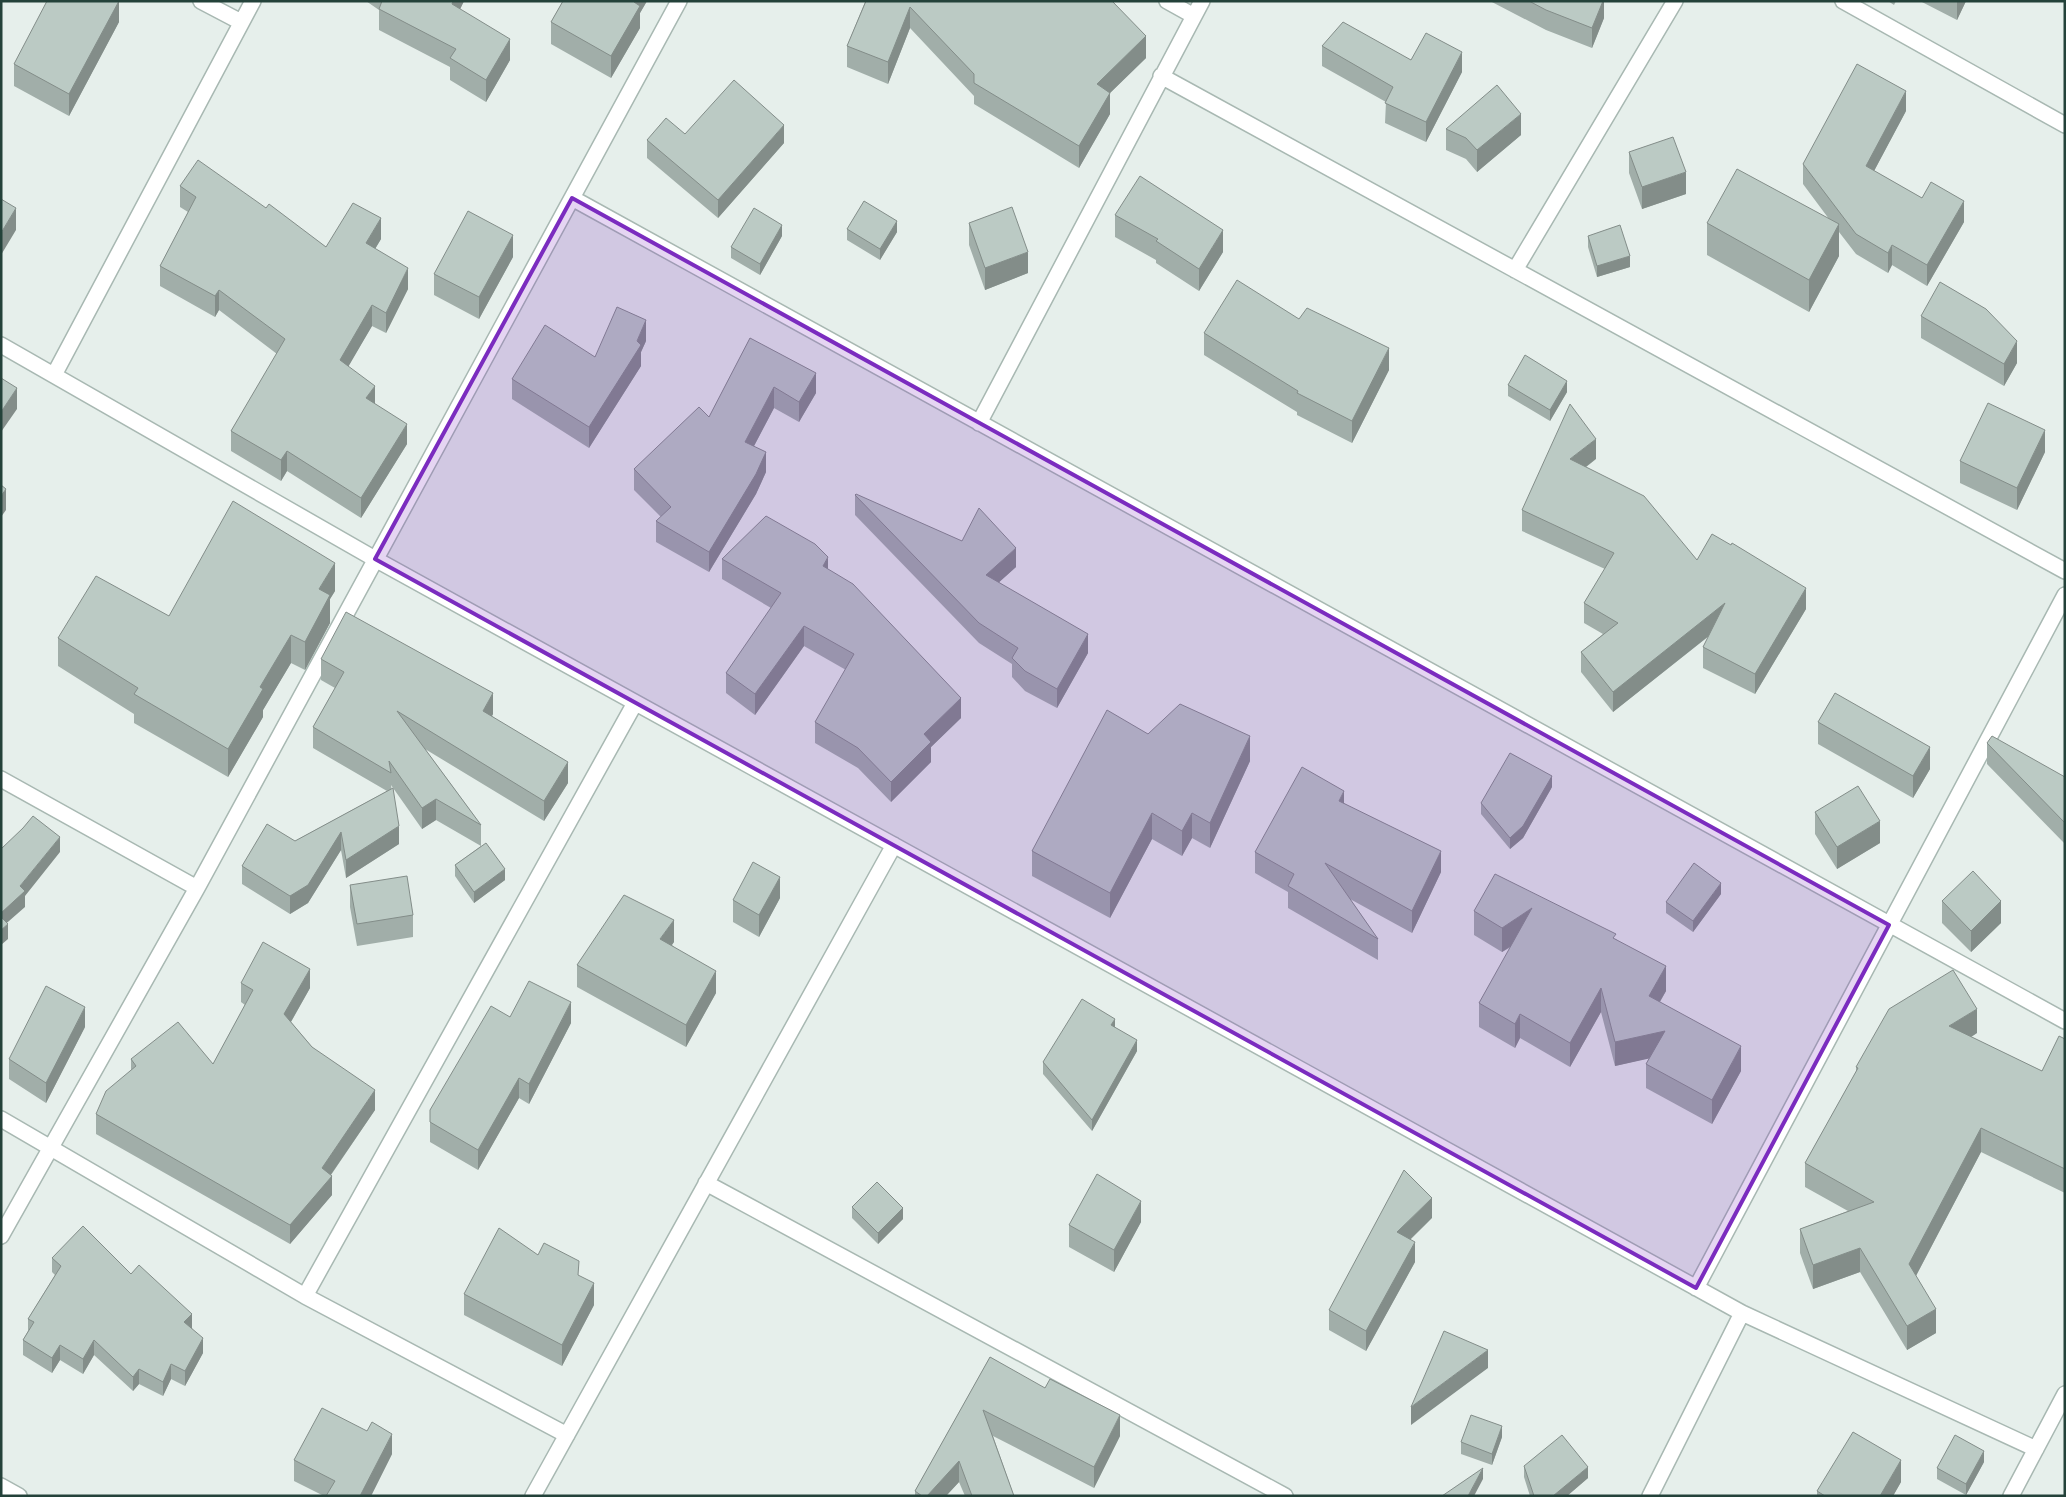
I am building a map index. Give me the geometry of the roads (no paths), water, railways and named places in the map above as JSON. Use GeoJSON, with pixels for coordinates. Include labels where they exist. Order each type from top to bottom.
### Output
{"type":"FeatureCollection","features":[{"type":"Feature","properties":{"kind":"street"},"geometry":{"type":"LineString","coordinates":[[201,1],[241,22]]}},
{"type":"Feature","properties":{"kind":"street"},"geometry":{"type":"LineString","coordinates":[[54,374],[253,1]]}},
{"type":"Feature","properties":{"kind":"street"},"geometry":{"type":"LineString","coordinates":[[1,1236],[197,888],[679,1]]}},
{"type":"Feature","properties":{"kind":"street"},"geometry":{"type":"LineString","coordinates":[[1167,1],[1194,16]]}},
{"type":"Feature","properties":{"kind":"street"},"geometry":{"type":"LineString","coordinates":[[979,422],[1202,1]]}},
{"type":"Feature","properties":{"kind":"street"},"geometry":{"type":"LineString","coordinates":[[1515,270],[1675,1]]}},
{"type":"Feature","properties":{"kind":"street"},"geometry":{"type":"LineString","coordinates":[[1843,1],[2065,124]]}},
{"type":"Feature","properties":{"kind":"street"},"geometry":{"type":"LineString","coordinates":[[1161,76],[2065,571]]}},
{"type":"Feature","properties":{"kind":"street"},"geometry":{"type":"LineString","coordinates":[[572,198],[2065,1021]]}},
{"type":"Feature","properties":{"kind":"street"},"geometry":{"type":"LineString","coordinates":[[1,345],[375,559],[1742,1314],[2036,1449]]}},
{"type":"Feature","properties":{"kind":"street"},"geometry":{"type":"LineString","coordinates":[[1696,1288],[2065,594]]}},
{"type":"Feature","properties":{"kind":"street"},"geometry":{"type":"LineString","coordinates":[[305,1296],[636,702]]}},
{"type":"Feature","properties":{"kind":"street"},"geometry":{"type":"LineString","coordinates":[[1,779],[197,888]]}},
{"type":"Feature","properties":{"kind":"street"},"geometry":{"type":"LineString","coordinates":[[533,1496],[894,845]]}},
{"type":"Feature","properties":{"kind":"street"},"geometry":{"type":"LineString","coordinates":[[1,1120],[305,1296],[566,1435]]}},
{"type":"Feature","properties":{"kind":"street"},"geometry":{"type":"LineString","coordinates":[[706,1183],[1285,1496]]}},
{"type":"Feature","properties":{"kind":"street"},"geometry":{"type":"LineString","coordinates":[[1650,1496],[1742,1314]]}},
{"type":"Feature","properties":{"kind":"street"},"geometry":{"type":"LineString","coordinates":[[2012,1496],[2065,1394]]}},
{"type":"Feature","properties":{"kind":"street"},"geometry":{"type":"LineString","coordinates":[[1,1486],[19,1496]]}}]}
